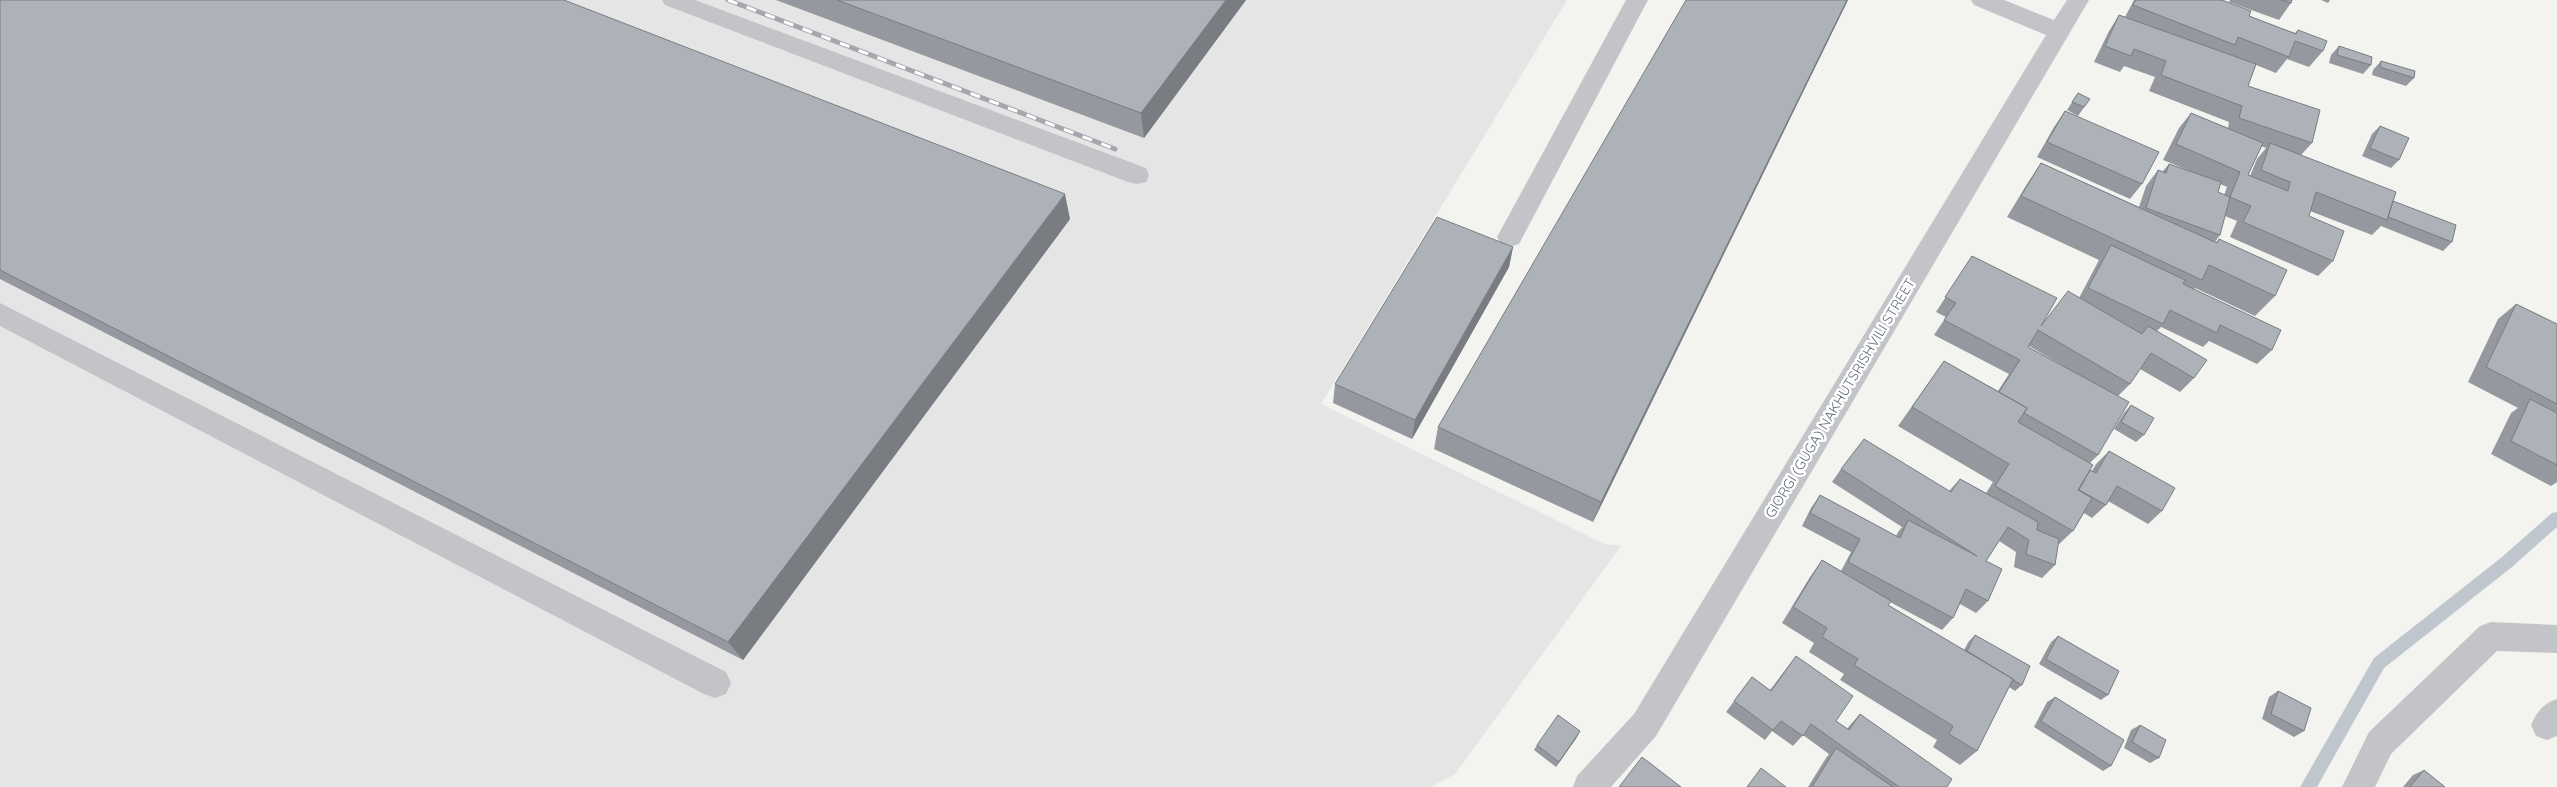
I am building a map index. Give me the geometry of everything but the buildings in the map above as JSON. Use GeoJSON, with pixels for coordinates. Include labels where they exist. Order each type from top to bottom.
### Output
{"type":"FeatureCollection","features":[{"type":"Feature","properties":{"kind":"street"},"geometry":{"type":"LineString","coordinates":[[673,0],[1137,175]]}},
{"type":"Feature","properties":{"kind":"street"},"geometry":{"type":"LineString","coordinates":[[1510,237],[1637,0]]}},
{"type":"Feature","properties":{"kind":"street"},"geometry":{"type":"LineString","coordinates":[[1982,0],[2059,31]]}},
{"type":"Feature","properties":{"kind":"street","name":"GIORGI (GUGA) NAKHUTSRISHVILI STREET"},"geometry":{"type":"LineString","coordinates":[[1589,787],[1645,724],[2078,0]]}},
{"type":"Feature","properties":{"kind":"street"},"geometry":{"type":"LineString","coordinates":[[0,314],[715,683]]}},
{"type":"Feature","properties":{"kind":"street"},"geometry":{"type":"LineString","coordinates":[[2358,787],[2380,744],[2491,636],[2557,638]]}},
{"type":"Feature","properties":{"kind":"shaded area"},"geometry":{"type":"Polygon","coordinates":[[[0,0],[1567,0],[1321,404],[1604,544],[1621,546],[1455,774],[1430,787],[0,787],[0,0]]]}},
{"type":"Feature","properties":{"kind":"waterway"},"geometry":{"type":"LineString","coordinates":[[2308,787],[2379,663],[2507,562],[2557,518]]}},
{"type":"Feature","properties":{"kind":"railway"},"geometry":{"type":"LineString","coordinates":[[728,0],[1115,149]]}}]}
